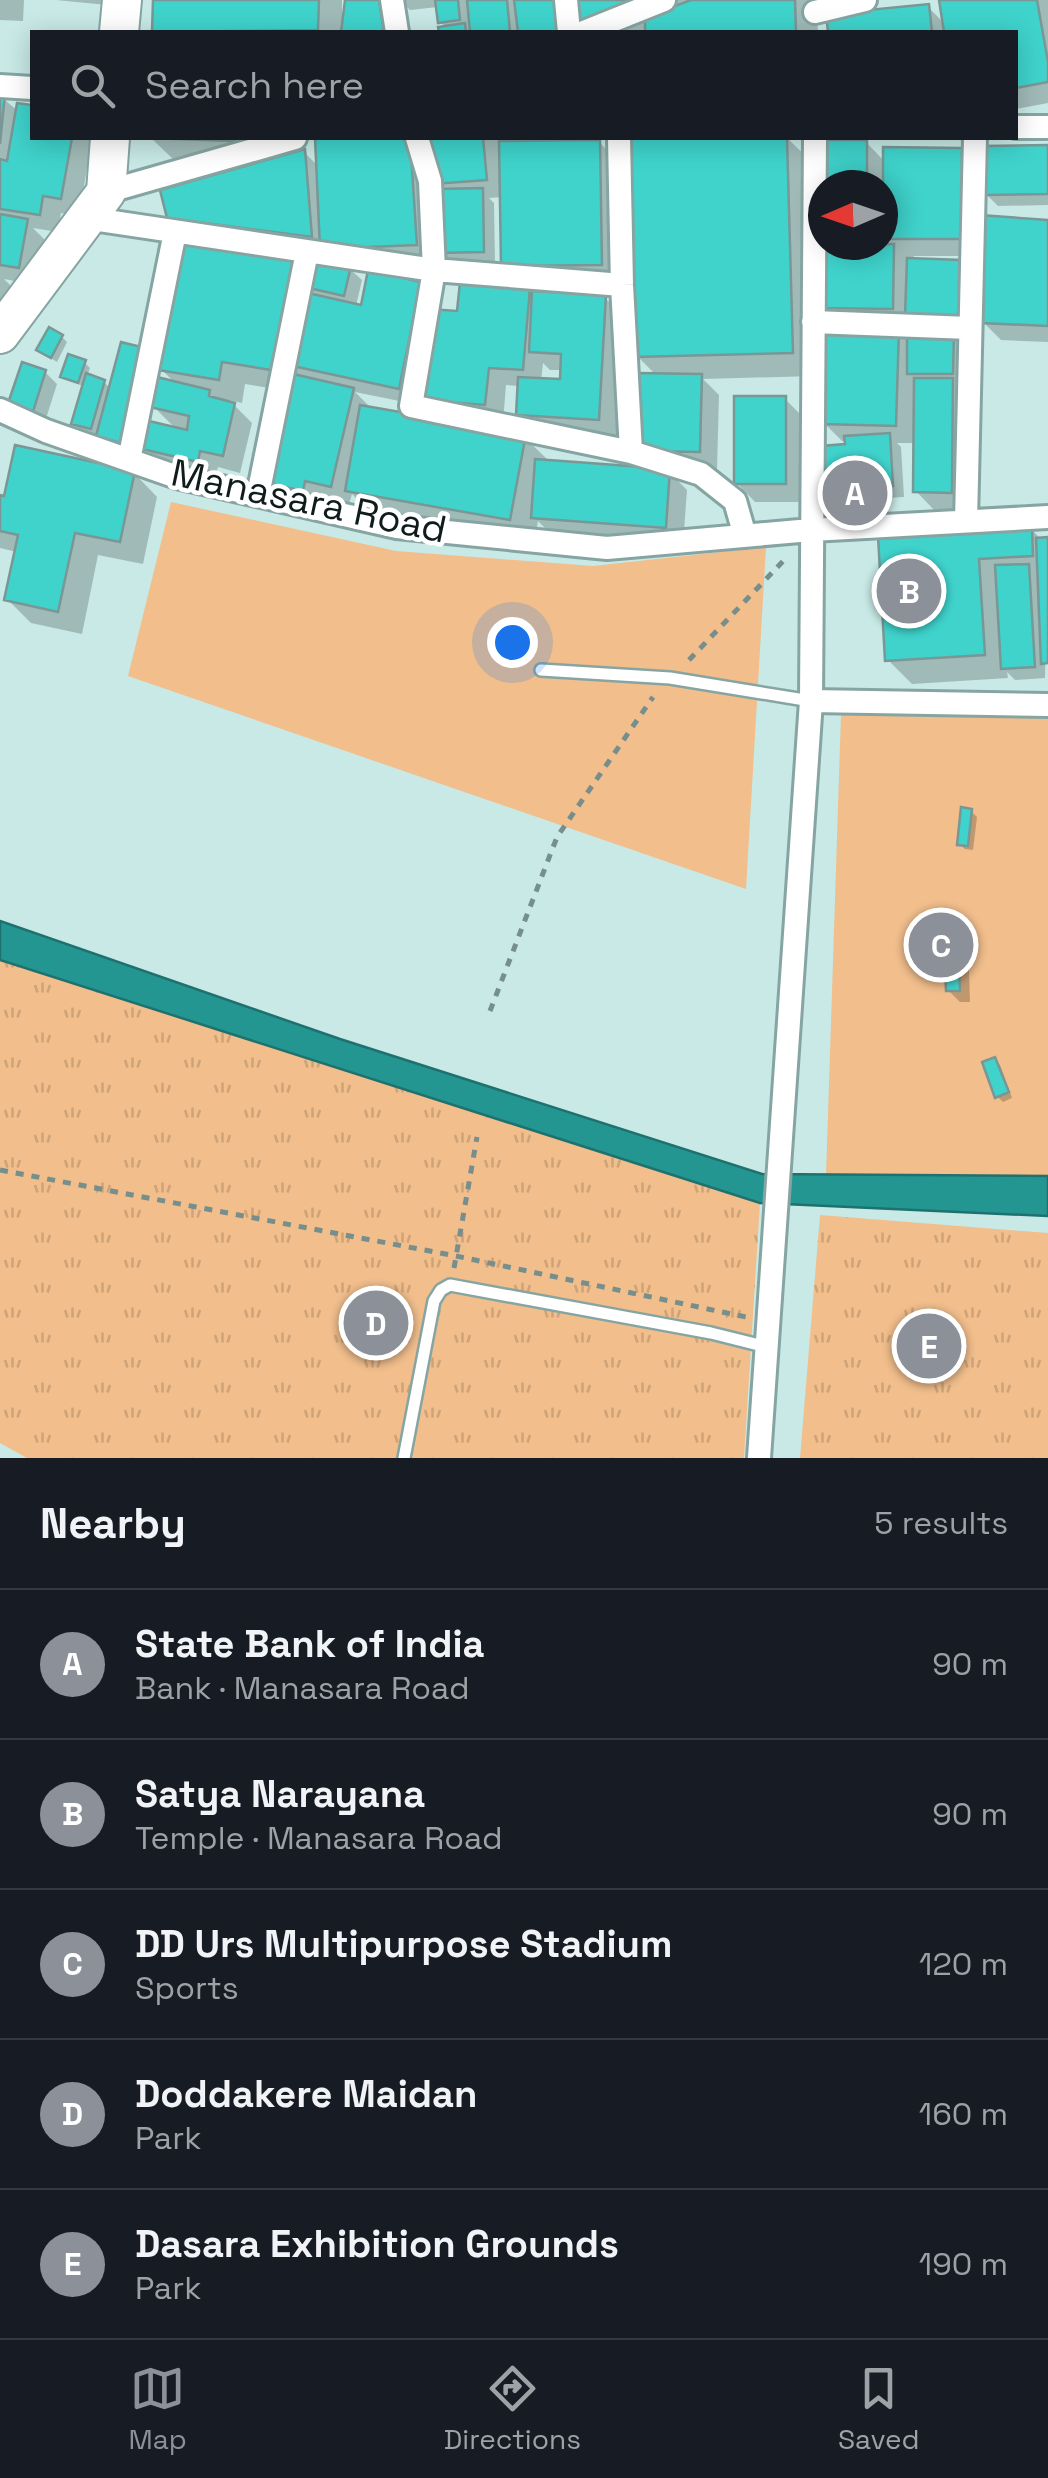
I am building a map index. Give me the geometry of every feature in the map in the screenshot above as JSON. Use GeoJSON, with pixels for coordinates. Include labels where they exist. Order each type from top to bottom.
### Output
{"type":"FeatureCollection","features":[{"type":"Feature","properties":{"kind":"main road"},"geometry":{"type":"LineString","coordinates":[[119,30],[122,0]]}},
{"type":"Feature","properties":{"kind":"main road"},"geometry":{"type":"LineString","coordinates":[[1,332],[96,205],[110,140]]}},
{"type":"Feature","properties":{"kind":"street"},"geometry":{"type":"LineString","coordinates":[[392,0],[397,30]]}},
{"type":"Feature","properties":{"kind":"street"},"geometry":{"type":"LineString","coordinates":[[566,0],[569,30]]}},
{"type":"Feature","properties":{"kind":"street"},"geometry":{"type":"LineString","coordinates":[[589,30],[664,0]]}},
{"type":"Feature","properties":{"kind":"street"},"geometry":{"type":"LineString","coordinates":[[815,15],[864,0]]}},
{"type":"Feature","properties":{"kind":"street"},"geometry":{"type":"LineString","coordinates":[[0,86],[30,88]]}},
{"type":"Feature","properties":{"kind":"street"},"geometry":{"type":"LineString","coordinates":[[1018,126],[1048,127]]}},
{"type":"Feature","properties":{"kind":"street"},"geometry":{"type":"LineString","coordinates":[[96,205],[289,140]]}},
{"type":"Feature","properties":{"kind":"street"},"geometry":{"type":"LineString","coordinates":[[418,140],[430,181],[434,270],[411,406],[631,452],[701,474],[735,501],[745,536]]}},
{"type":"Feature","properties":{"kind":"street"},"geometry":{"type":"LineString","coordinates":[[619,140],[631,452]]}},
{"type":"Feature","properties":{"kind":"street"},"geometry":{"type":"LineString","coordinates":[[759,1458],[811,702],[815,140]]}},
{"type":"Feature","properties":{"kind":"street"},"geometry":{"type":"LineString","coordinates":[[966,521],[975,140]]}},
{"type":"Feature","properties":{"kind":"street"},"geometry":{"type":"LineString","coordinates":[[96,205],[175,232],[434,270],[622,285]]}},
{"type":"Feature","properties":{"kind":"street"},"geometry":{"type":"LineString","coordinates":[[130,460],[175,232]]}},
{"type":"Feature","properties":{"kind":"street"},"geometry":{"type":"LineString","coordinates":[[258,495],[308,252]]}},
{"type":"Feature","properties":{"kind":"street"},"geometry":{"type":"LineString","coordinates":[[814,322],[970,328]]}},
{"type":"Feature","properties":{"kind":"street","name":"Manasara Road"},"geometry":{"type":"LineString","coordinates":[[0,410],[46,431],[177,477],[397,527],[607,548],[812,530],[1048,517]]}},
{"type":"Feature","properties":{"kind":"street"},"geometry":{"type":"LineString","coordinates":[[811,702],[1048,705]]}},
{"type":"Feature","properties":{"kind":"lane"},"geometry":{"type":"LineString","coordinates":[[541,670],[670,678],[811,702]]}},
{"type":"Feature","properties":{"kind":"lane"},"geometry":{"type":"LineString","coordinates":[[404,1458],[434,1301],[441,1290],[450,1286],[767,1347]]}},
{"type":"Feature","properties":{"kind":"path"},"geometry":{"type":"LineString","coordinates":[[490,1012],[557,836],[648,703],[812,530]]}},
{"type":"Feature","properties":{"kind":"path"},"geometry":{"type":"LineString","coordinates":[[0,1170],[456,1256],[769,1322]]}},
{"type":"Feature","properties":{"kind":"green space"},"geometry":{"type":"Polygon","coordinates":[[[171,502],[396,551],[593,566],[766,547],[746,889],[128,676],[171,502]]]}},
{"type":"Feature","properties":{"kind":"green space"},"geometry":{"type":"Polygon","coordinates":[[[1048,713],[1048,1176],[826,1176],[841,715],[1048,713]]]}},
{"type":"Feature","properties":{"kind":"green space"},"geometry":{"type":"Polygon","coordinates":[[[0,960],[760,1203],[744,1458],[27,1458],[0,1443],[0,960]]]}},
{"type":"Feature","properties":{"kind":"green space"},"geometry":{"type":"Polygon","coordinates":[[[820,1215],[1048,1233],[1048,1458],[800,1458],[820,1215]]]}},
{"type":"Feature","properties":{"kind":"water"},"geometry":{"type":"Polygon","coordinates":[[[0,921],[340,1039],[762,1174],[1048,1176],[1048,1216],[760,1203],[0,960],[0,921]]]}},
{"type":"Feature","properties":{"kind":"building"},"geometry":{"type":"Polygon","coordinates":[[[153,0],[319,0],[318,30],[152,30],[153,0]]]}},
{"type":"Feature","properties":{"kind":"building"},"geometry":{"type":"Polygon","coordinates":[[[345,0],[379,0],[384,30],[341,30],[345,0]]]}},
{"type":"Feature","properties":{"kind":"building"},"geometry":{"type":"Polygon","coordinates":[[[435,0],[458,0],[460,20],[438,23],[435,0]]]}},
{"type":"Feature","properties":{"kind":"building"},"geometry":{"type":"Polygon","coordinates":[[[467,0],[507,0],[510,30],[470,30],[467,0]]]}},
{"type":"Feature","properties":{"kind":"building"},"geometry":{"type":"Polygon","coordinates":[[[514,0],[558,0],[562,30],[518,30],[514,0]]]}},
{"type":"Feature","properties":{"kind":"building"},"geometry":{"type":"Polygon","coordinates":[[[577,0],[646,0],[578,30],[577,0]]]}},
{"type":"Feature","properties":{"kind":"building"},"geometry":{"type":"Polygon","coordinates":[[[691,0],[795,0],[796,30],[645,30],[645,17],[691,0]]]}},
{"type":"Feature","properties":{"kind":"building"},"geometry":{"type":"Polygon","coordinates":[[[939,0],[1037,0],[1048,82],[1018,88],[1018,30],[944,30],[939,0]]]}},
{"type":"Feature","properties":{"kind":"building"},"geometry":{"type":"Polygon","coordinates":[[[929,4],[932,30],[828,30],[826,14],[929,4]]]}},
{"type":"Feature","properties":{"kind":"building"},"geometry":{"type":"Polygon","coordinates":[[[465,23],[466,30],[439,30],[438,27],[465,23]]]}},
{"type":"Feature","properties":{"kind":"building"},"geometry":{"type":"Polygon","coordinates":[[[0,93],[5,94],[0,144],[0,93]]]}},
{"type":"Feature","properties":{"kind":"building"},"geometry":{"type":"Polygon","coordinates":[[[17,103],[30,105],[30,140],[72,140],[61,199],[43,196],[40,215],[0,209],[0,159],[7,161],[17,103]]]}},
{"type":"Feature","properties":{"kind":"building"},"geometry":{"type":"Polygon","coordinates":[[[315,140],[410,140],[417,245],[320,249],[315,140]]]}},
{"type":"Feature","properties":{"kind":"building"},"geometry":{"type":"Polygon","coordinates":[[[429,140],[483,140],[487,180],[433,184],[429,140]]]}},
{"type":"Feature","properties":{"kind":"building"},"geometry":{"type":"Polygon","coordinates":[[[600,140],[602,265],[501,266],[499,141],[600,140]]]}},
{"type":"Feature","properties":{"kind":"building"},"geometry":{"type":"Polygon","coordinates":[[[630,140],[787,140],[793,353],[635,357],[630,140]]]}},
{"type":"Feature","properties":{"kind":"building"},"geometry":{"type":"Polygon","coordinates":[[[824,140],[867,140],[867,170],[825,170],[824,140]]]}},
{"type":"Feature","properties":{"kind":"building"},"geometry":{"type":"Polygon","coordinates":[[[1048,145],[1048,194],[983,195],[982,146],[1048,145]]]}},
{"type":"Feature","properties":{"kind":"building"},"geometry":{"type":"Polygon","coordinates":[[[883,147],[962,148],[962,239],[898,239],[898,170],[883,170],[883,147]]]}},
{"type":"Feature","properties":{"kind":"building"},"geometry":{"type":"Polygon","coordinates":[[[305,149],[312,237],[167,218],[160,190],[305,149]]]}},
{"type":"Feature","properties":{"kind":"building"},"geometry":{"type":"Polygon","coordinates":[[[483,188],[484,252],[439,253],[438,189],[483,188]]]}},
{"type":"Feature","properties":{"kind":"building"},"geometry":{"type":"Polygon","coordinates":[[[0,214],[28,219],[19,268],[0,265],[0,214]]]}},
{"type":"Feature","properties":{"kind":"building"},"geometry":{"type":"Polygon","coordinates":[[[980,215],[1048,220],[1048,326],[981,323],[980,215]]]}},
{"type":"Feature","properties":{"kind":"building"},"geometry":{"type":"Polygon","coordinates":[[[181,237],[297,257],[277,371],[222,362],[219,380],[158,370],[181,237]]]}},
{"type":"Feature","properties":{"kind":"building"},"geometry":{"type":"Polygon","coordinates":[[[316,258],[351,266],[344,296],[309,288],[316,258]]]}},
{"type":"Feature","properties":{"kind":"building"},"geometry":{"type":"Polygon","coordinates":[[[907,258],[962,260],[959,319],[905,316],[907,258]]]}},
{"type":"Feature","properties":{"kind":"building"},"geometry":{"type":"Polygon","coordinates":[[[823,260],[894,260],[893,309],[822,308],[823,260]]]}},
{"type":"Feature","properties":{"kind":"building"},"geometry":{"type":"Polygon","coordinates":[[[368,270],[421,282],[399,389],[293,366],[308,293],[361,305],[368,270]]]}},
{"type":"Feature","properties":{"kind":"building"},"geometry":{"type":"Polygon","coordinates":[[[460,282],[530,288],[523,370],[489,368],[485,405],[423,400],[430,309],[457,311],[460,282]]]}},
{"type":"Feature","properties":{"kind":"building"},"geometry":{"type":"Polygon","coordinates":[[[532,291],[606,295],[599,420],[516,415],[518,377],[560,379],[561,354],[529,352],[532,291]]]}},
{"type":"Feature","properties":{"kind":"building"},"geometry":{"type":"Polygon","coordinates":[[[49,327],[63,335],[51,358],[36,350],[49,327]]]}},
{"type":"Feature","properties":{"kind":"building"},"geometry":{"type":"Polygon","coordinates":[[[824,327],[899,329],[896,426],[821,424],[824,327]]]}},
{"type":"Feature","properties":{"kind":"building"},"geometry":{"type":"Polygon","coordinates":[[[907,334],[954,334],[953,374],[907,374],[907,334]]]}},
{"type":"Feature","properties":{"kind":"building"},"geometry":{"type":"Polygon","coordinates":[[[121,342],[149,349],[124,444],[96,436],[121,342]]]}},
{"type":"Feature","properties":{"kind":"building"},"geometry":{"type":"Polygon","coordinates":[[[68,354],[86,360],[78,383],[60,377],[68,354]]]}},
{"type":"Feature","properties":{"kind":"building"},"geometry":{"type":"Polygon","coordinates":[[[22,362],[46,370],[31,418],[6,409],[22,362]]]}},
{"type":"Feature","properties":{"kind":"building"},"geometry":{"type":"Polygon","coordinates":[[[86,373],[105,380],[91,429],[71,424],[86,373]]]}},
{"type":"Feature","properties":{"kind":"building"},"geometry":{"type":"Polygon","coordinates":[[[289,373],[354,388],[331,487],[305,481],[303,491],[263,482],[289,373]]]}},
{"type":"Feature","properties":{"kind":"building"},"geometry":{"type":"Polygon","coordinates":[[[638,373],[702,374],[700,452],[636,451],[638,373]]]}},
{"type":"Feature","properties":{"kind":"building"},"geometry":{"type":"Polygon","coordinates":[[[157,377],[210,390],[209,396],[235,403],[223,456],[200,451],[198,462],[142,449],[149,421],[187,430],[189,416],[150,407],[157,377]]]}},
{"type":"Feature","properties":{"kind":"building"},"geometry":{"type":"Polygon","coordinates":[[[914,378],[953,378],[952,493],[913,492],[914,378]]]}},
{"type":"Feature","properties":{"kind":"building"},"geometry":{"type":"Polygon","coordinates":[[[734,396],[786,396],[786,484],[734,484],[734,396]]]}},
{"type":"Feature","properties":{"kind":"building"},"geometry":{"type":"Polygon","coordinates":[[[360,405],[526,434],[510,520],[345,491],[360,405]]]}},
{"type":"Feature","properties":{"kind":"building"},"geometry":{"type":"Polygon","coordinates":[[[890,433],[893,486],[824,490],[821,446],[845,444],[844,436],[890,433]]]}},
{"type":"Feature","properties":{"kind":"building"},"geometry":{"type":"Polygon","coordinates":[[[15,445],[135,471],[120,542],[75,533],[58,612],[4,600],[18,535],[0,531],[0,495],[4,496],[15,445]]]}},
{"type":"Feature","properties":{"kind":"building"},"geometry":{"type":"Polygon","coordinates":[[[535,459],[670,469],[666,528],[531,518],[535,459]]]}},
{"type":"Feature","properties":{"kind":"building"},"geometry":{"type":"Polygon","coordinates":[[[1032,526],[1033,556],[979,559],[985,655],[885,661],[878,536],[1032,526]]]}},
{"type":"Feature","properties":{"kind":"building"},"geometry":{"type":"Polygon","coordinates":[[[1048,537],[1048,663],[1041,664],[1036,538],[1048,537]]]}},
{"type":"Feature","properties":{"kind":"building"},"geometry":{"type":"Polygon","coordinates":[[[1029,564],[1035,667],[1001,669],[995,565],[1029,564]]]}},
{"type":"Feature","properties":{"kind":"building"},"geometry":{"type":"Polygon","coordinates":[[[961,807],[972,809],[968,846],[957,845],[961,807]]]}},
{"type":"Feature","properties":{"kind":"building"},"geometry":{"type":"Polygon","coordinates":[[[943,923],[957,923],[960,991],[946,991],[943,923]]]}},
{"type":"Feature","properties":{"kind":"building"},"geometry":{"type":"Polygon","coordinates":[[[995,1057],[1009,1092],[995,1098],[982,1062],[995,1057]]]}},
{"type":"Feature","properties":{"kind":"place","name":"State Bank of India"},"geometry":{"type":"Point","coordinates":[855,493]}},
{"type":"Feature","properties":{"kind":"place","name":"Satya Narayana"},"geometry":{"type":"Point","coordinates":[909,591]}},
{"type":"Feature","properties":{"kind":"place","name":"DD Urs Multipurpose Stadium"},"geometry":{"type":"Point","coordinates":[941,945]}},
{"type":"Feature","properties":{"kind":"place","name":"Doddakere Maidan"},"geometry":{"type":"Point","coordinates":[376,1323]}},
{"type":"Feature","properties":{"kind":"place","name":"Dasara Exhibition Grounds"},"geometry":{"type":"Point","coordinates":[929,1346]}}]}
